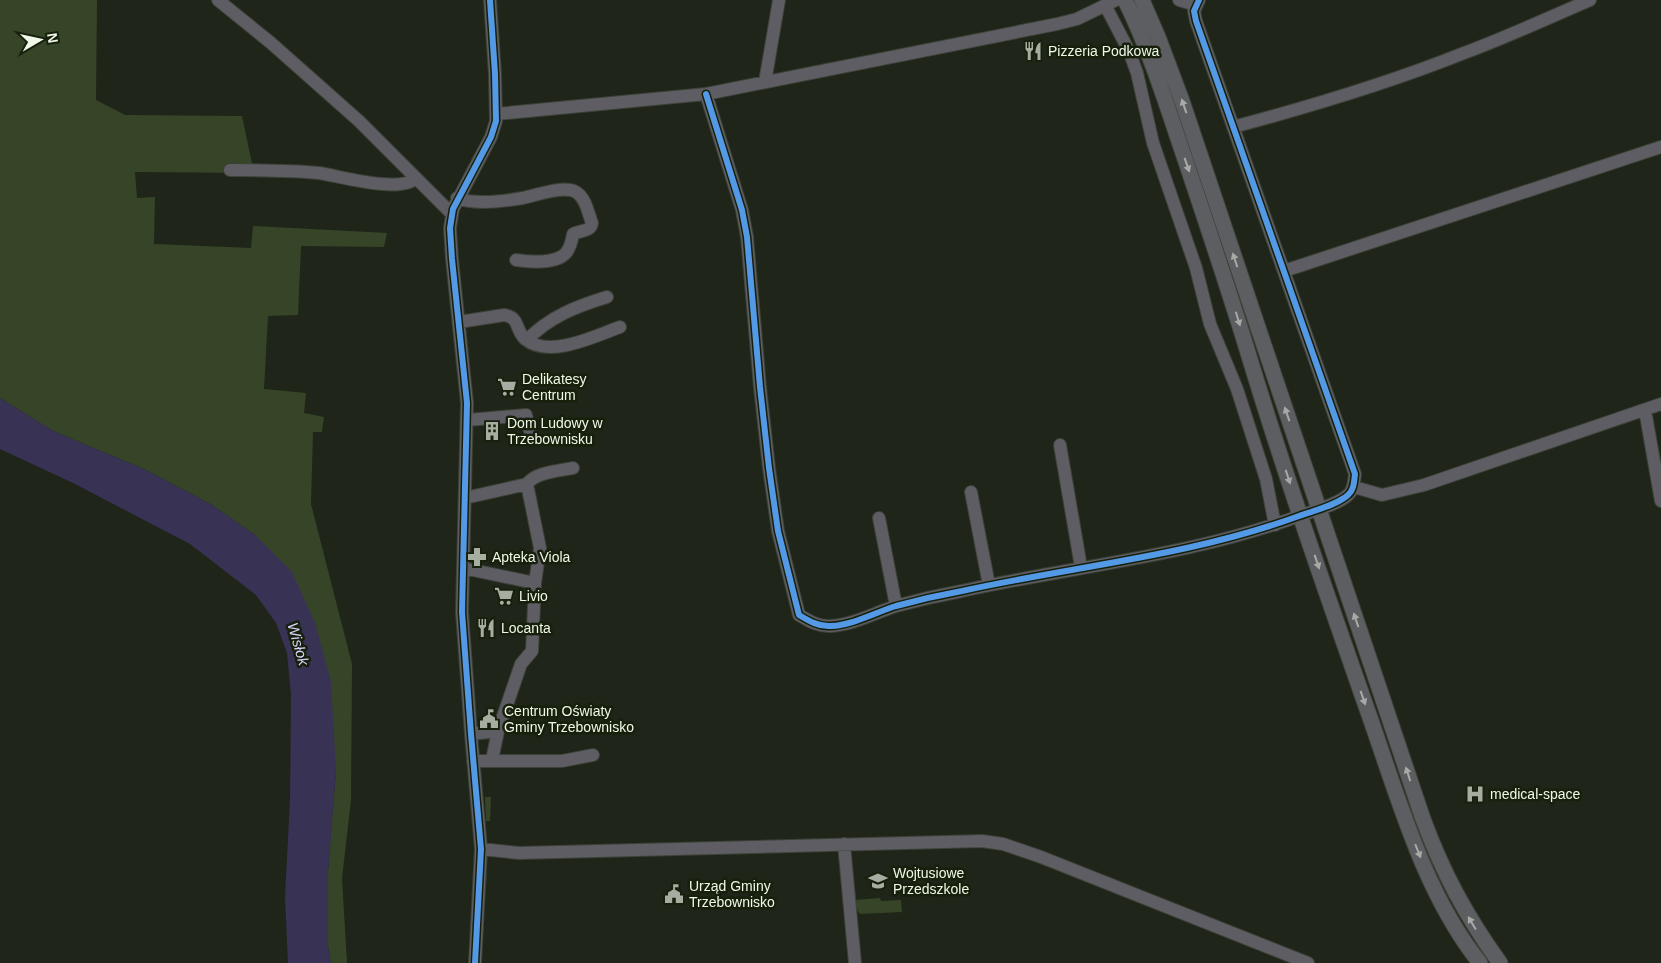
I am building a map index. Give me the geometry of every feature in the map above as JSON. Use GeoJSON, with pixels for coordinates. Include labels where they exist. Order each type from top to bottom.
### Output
{"type":"FeatureCollection","features":[{"type":"Feature","properties":{"kind":"main road"},"geometry":{"type":"LineString","coordinates":[[1142,0],[1158,36],[1182,101],[1436,855],[1453,890],[1500,963]]}},
{"type":"Feature","properties":{"kind":"main road"},"geometry":{"type":"LineString","coordinates":[[1118,2],[1144,42],[1167,104],[1350,662],[1415,843],[1426,871],[1453,924],[1480,963]]}},
{"type":"Feature","properties":{"kind":"street"},"geometry":{"type":"LineString","coordinates":[[218,0],[271,43],[360,121],[452,213]]}},
{"type":"Feature","properties":{"kind":"street"},"geometry":{"type":"LineString","coordinates":[[475,963],[481,849],[462,612],[468,420],[450,228],[457,198],[494,128],[496,114],[490,0]]}},
{"type":"Feature","properties":{"kind":"street"},"geometry":{"type":"LineString","coordinates":[[765,82],[779,0]]}},
{"type":"Feature","properties":{"kind":"street"},"geometry":{"type":"LineString","coordinates":[[1179,0],[1189,3],[1198,1]]}},
{"type":"Feature","properties":{"kind":"street"},"geometry":{"type":"LineString","coordinates":[[1233,127],[1316,105],[1391,80],[1465,53],[1590,0]]}},
{"type":"Feature","properties":{"kind":"street"},"geometry":{"type":"LineString","coordinates":[[706,94],[742,210],[747,237],[760,387],[778,531],[799,615],[813,624],[829,626],[848,623],[896,606],[989,584],[1189,549],[1275,525],[1318,509],[1349,495],[1354,487],[1355,474],[1195,15],[1194,11],[1198,1]]}},
{"type":"Feature","properties":{"kind":"street"},"geometry":{"type":"LineString","coordinates":[[496,114],[706,94],[1057,24],[1077,19],[1118,2],[1153,143],[1196,268],[1210,324],[1236,389],[1266,479],[1275,525]]}},
{"type":"Feature","properties":{"kind":"street"},"geometry":{"type":"LineString","coordinates":[[1284,271],[1661,147]]}},
{"type":"Feature","properties":{"kind":"street"},"geometry":{"type":"LineString","coordinates":[[230,170],[319,173],[380,184],[406,184],[413,182],[416,178]]}},
{"type":"Feature","properties":{"kind":"street"},"geometry":{"type":"LineString","coordinates":[[457,198],[466,201],[511,200],[569,189],[580,195],[585,202],[592,223],[590,228],[574,234],[568,251],[565,254],[544,261],[516,260]]}},
{"type":"Feature","properties":{"kind":"street"},"geometry":{"type":"LineString","coordinates":[[527,340],[534,332],[562,313],[583,304],[608,297]]}},
{"type":"Feature","properties":{"kind":"street"},"geometry":{"type":"LineString","coordinates":[[459,322],[504,314],[514,319],[524,338],[534,345],[543,347],[575,343],[620,327]]}},
{"type":"Feature","properties":{"kind":"street"},"geometry":{"type":"LineString","coordinates":[[1354,487],[1382,495],[1424,486],[1661,404]]}},
{"type":"Feature","properties":{"kind":"street"},"geometry":{"type":"LineString","coordinates":[[1645,410],[1661,501]]}},
{"type":"Feature","properties":{"kind":"street"},"geometry":{"type":"LineString","coordinates":[[468,420],[526,415],[531,435]]}},
{"type":"Feature","properties":{"kind":"street"},"geometry":{"type":"LineString","coordinates":[[1060,445],[1082,567]]}},
{"type":"Feature","properties":{"kind":"street"},"geometry":{"type":"LineString","coordinates":[[492,760],[498,731],[521,664],[532,651],[535,583],[540,548],[527,484],[530,479],[542,474],[573,468]]}},
{"type":"Feature","properties":{"kind":"street"},"geometry":{"type":"LineString","coordinates":[[465,498],[527,484]]}},
{"type":"Feature","properties":{"kind":"street"},"geometry":{"type":"LineString","coordinates":[[971,492],[989,584]]}},
{"type":"Feature","properties":{"kind":"street"},"geometry":{"type":"LineString","coordinates":[[879,518],[896,606]]}},
{"type":"Feature","properties":{"kind":"street"},"geometry":{"type":"LineString","coordinates":[[463,568],[535,583]]}},
{"type":"Feature","properties":{"kind":"street"},"geometry":{"type":"LineString","coordinates":[[471,734],[498,731]]}},
{"type":"Feature","properties":{"kind":"street"},"geometry":{"type":"LineString","coordinates":[[473,761],[555,761],[593,755]]}},
{"type":"Feature","properties":{"kind":"street"},"geometry":{"type":"LineString","coordinates":[[481,849],[519,853],[982,841],[1003,844],[1041,857],[1308,963]]}},
{"type":"Feature","properties":{"kind":"street"},"geometry":{"type":"LineString","coordinates":[[844,844],[855,963]]}},
{"type":"Feature","properties":{"kind":"green space"},"geometry":{"type":"Polygon","coordinates":[[[0,0],[97,0],[96,100],[125,115],[242,116],[254,173],[135,172],[137,198],[155,197],[154,244],[251,248],[253,226],[387,233],[384,247],[301,246],[298,315],[268,316],[264,389],[306,393],[304,413],[324,417],[322,432],[313,432],[311,504],[352,664],[351,800],[342,878],[347,963],[331,963],[328,946],[328,871],[336,771],[255,535],[212,505],[146,470],[53,431],[0,398],[0,0]]]}},
{"type":"Feature","properties":{"kind":"green space"},"geometry":{"type":"Polygon","coordinates":[[[485,797],[491,797],[490,821],[486,821],[485,797]]]}},
{"type":"Feature","properties":{"kind":"green space"},"geometry":{"type":"Polygon","coordinates":[[[880,898],[881,901],[901,900],[902,912],[860,914],[854,906],[854,900],[880,898]]]}},
{"type":"Feature","properties":{"kind":"water","name":"Wisłok"},"geometry":{"type":"Polygon","coordinates":[[[0,398],[53,431],[146,470],[212,505],[255,535],[292,572],[315,623],[331,682],[336,771],[328,871],[328,946],[331,963],[288,963],[285,897],[290,799],[291,695],[287,653],[276,623],[256,595],[190,544],[73,483],[0,449],[0,398]]]}},
{"type":"Feature","properties":{"kind":"cycle path"},"geometry":{"type":"LineString","coordinates":[[475,963],[481,849],[462,612],[467,403],[450,228],[453,209],[491,137],[496,121],[490,0]]}},
{"type":"Feature","properties":{"kind":"cycle path"},"geometry":{"type":"LineString","coordinates":[[706,94],[742,210],[747,237],[769,468],[778,531],[799,615],[818,625],[839,625],[896,606],[929,598],[1004,582],[1174,551],[1216,541],[1258,530],[1325,507],[1343,499],[1351,491],[1355,474],[1196,21],[1194,11],[1199,0]]}},
{"type":"Feature","properties":{"kind":"place","name":"Pizzeria Podkowa"},"geometry":{"type":"Point","coordinates":[1033,51]}},
{"type":"Feature","properties":{"kind":"place","name":"Delikatesy Centrum"},"geometry":{"type":"Point","coordinates":[507,387]}},
{"type":"Feature","properties":{"kind":"place","name":"Dom Ludowy w Trzebownisku"},"geometry":{"type":"Point","coordinates":[492,431]}},
{"type":"Feature","properties":{"kind":"place","name":"Apteka Viola"},"geometry":{"type":"Point","coordinates":[477,557]}},
{"type":"Feature","properties":{"kind":"place","name":"Livio"},"geometry":{"type":"Point","coordinates":[504,596]}},
{"type":"Feature","properties":{"kind":"place","name":"Locanta"},"geometry":{"type":"Point","coordinates":[486,628]}},
{"type":"Feature","properties":{"kind":"place","name":"Centrum Oświaty Gminy Trzebownisko"},"geometry":{"type":"Point","coordinates":[489,719]}},
{"type":"Feature","properties":{"kind":"place","name":"medical-space"},"geometry":{"type":"Point","coordinates":[1475,794]}},
{"type":"Feature","properties":{"kind":"place","name":"Wojtusiowe Przedszkole"},"geometry":{"type":"Point","coordinates":[878,881]}},
{"type":"Feature","properties":{"kind":"place","name":"Urząd Gminy Trzebownisko"},"geometry":{"type":"Point","coordinates":[674,894]}}]}
